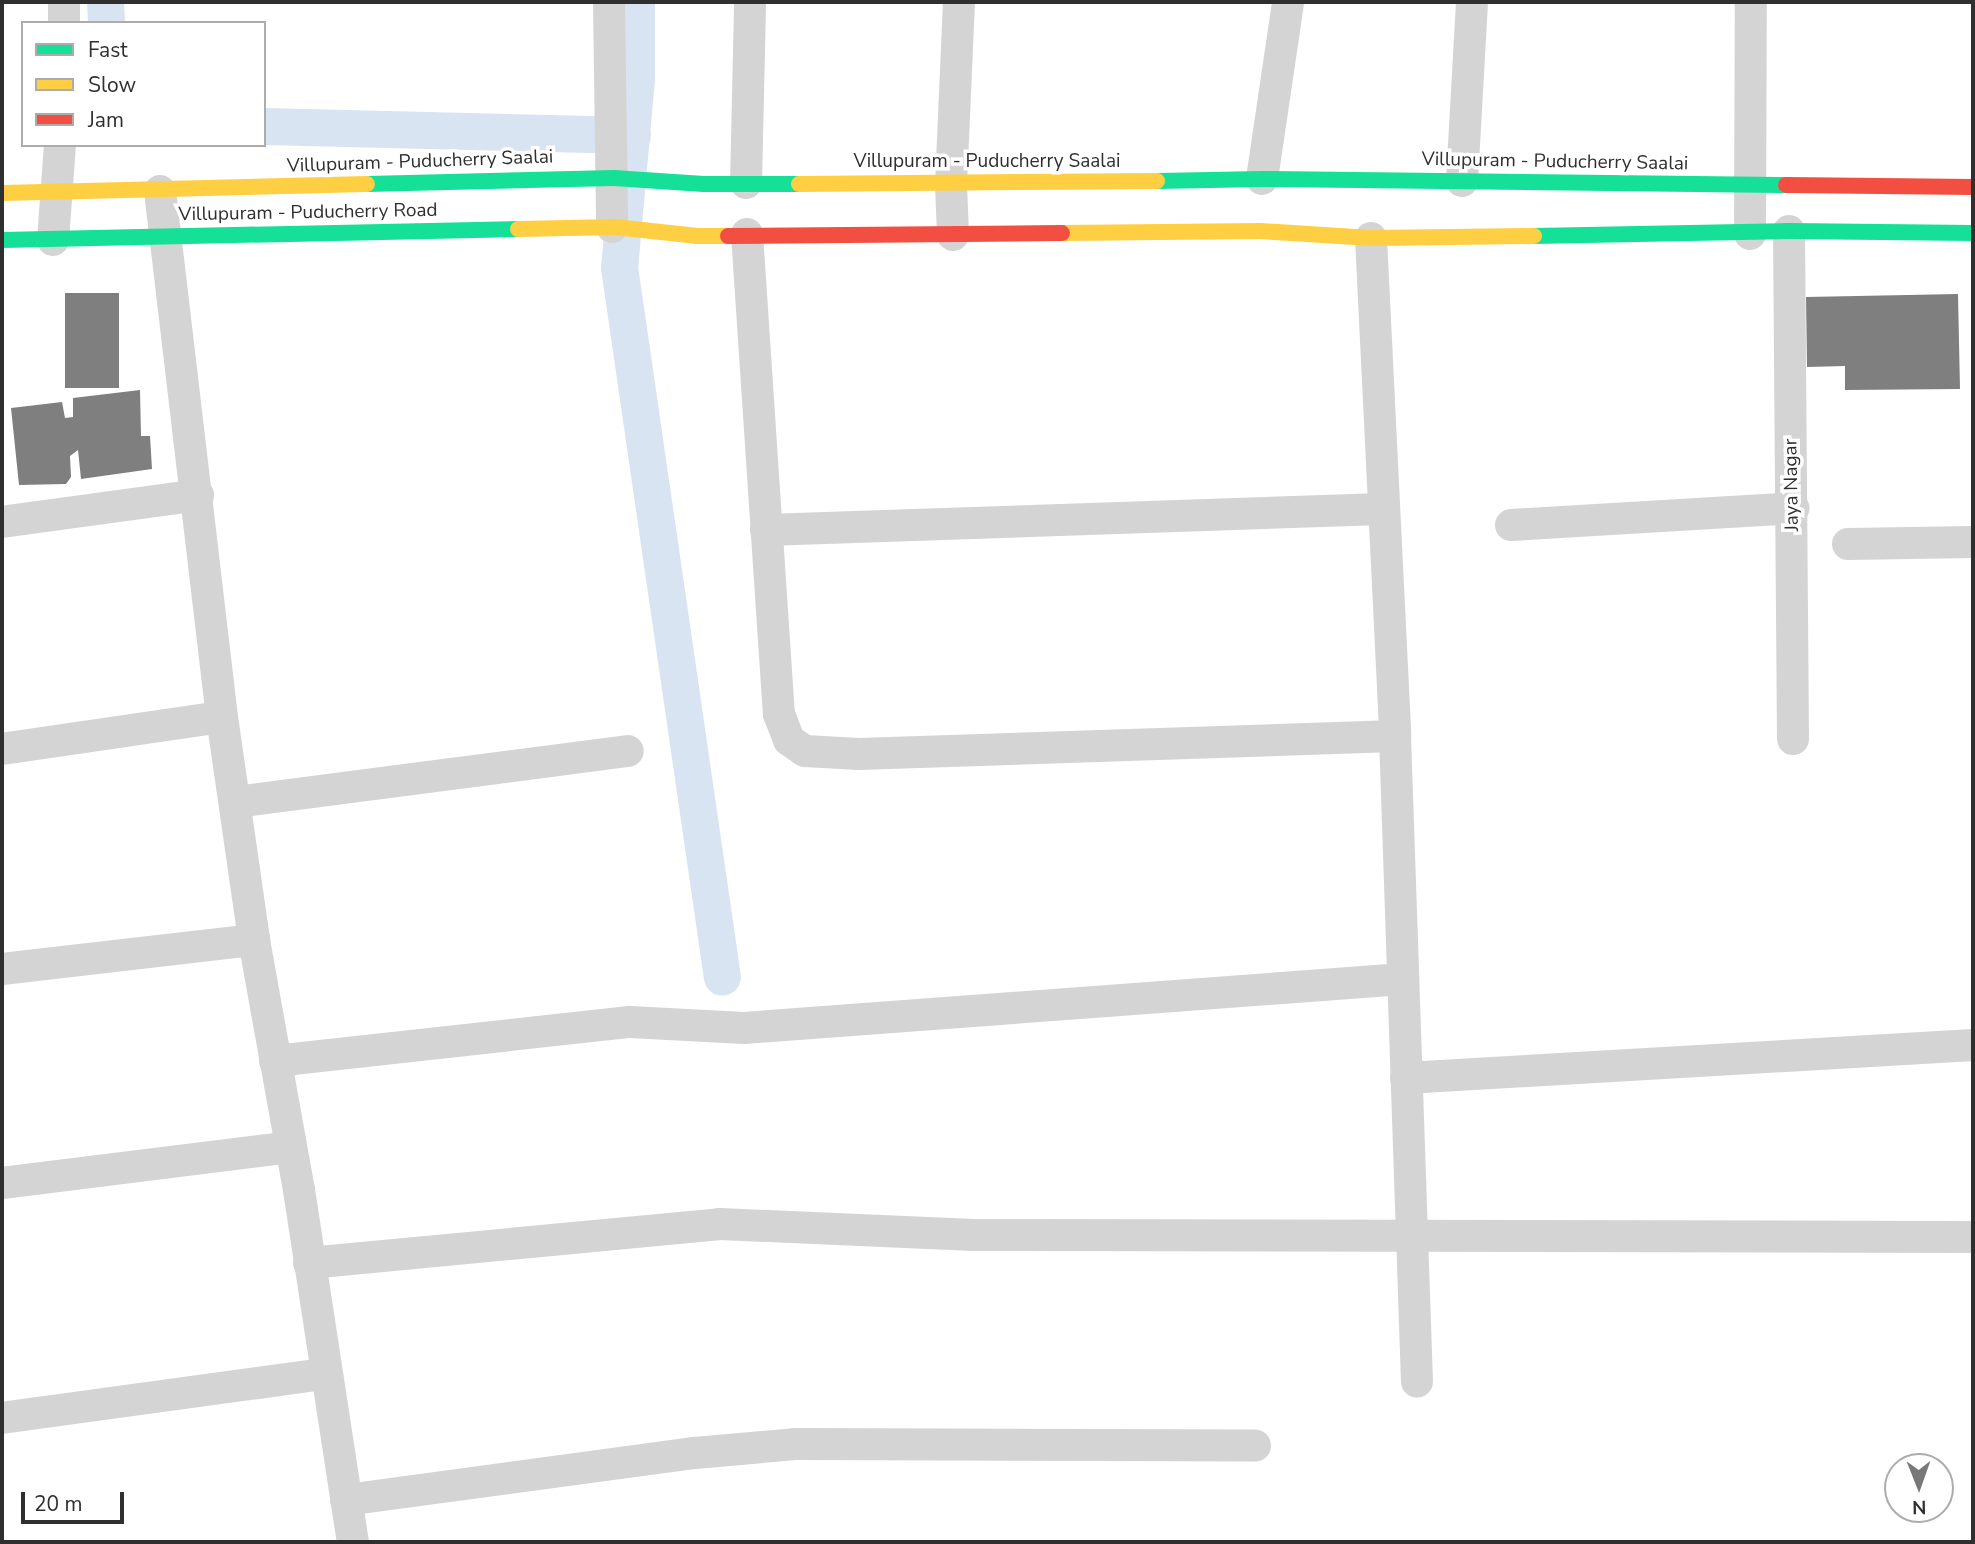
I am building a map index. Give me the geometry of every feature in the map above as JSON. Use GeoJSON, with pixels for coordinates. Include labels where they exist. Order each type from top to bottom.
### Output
{"type":"FeatureCollection","features":[{"type":"Feature","properties":{"kind":"highway","name":"Villupuram - Puducherry Saalai"},"geometry":{"type":"LineString","coordinates":[[2,193],[58,194],[612,178],[704,184],[951,185],[1262,179],[1418,188],[1462,181],[1973,187]]}},
{"type":"Feature","properties":{"kind":"highway"},"geometry":{"type":"LineString","coordinates":[[613,227],[698,236],[1260,231],[1371,238],[1420,229],[1750,234],[1789,231],[1973,233]]}},
{"type":"Feature","properties":{"kind":"highway","name":"Villupuram - Puducherry Road"},"geometry":{"type":"LineString","coordinates":[[2,240],[613,227]]}},
{"type":"Feature","properties":{"kind":"street"},"geometry":{"type":"LineString","coordinates":[[64,2],[64,21]]}},
{"type":"Feature","properties":{"kind":"street"},"geometry":{"type":"LineString","coordinates":[[609,2],[613,227]]}},
{"type":"Feature","properties":{"kind":"street"},"geometry":{"type":"LineString","coordinates":[[746,183],[751,2]]}},
{"type":"Feature","properties":{"kind":"street"},"geometry":{"type":"LineString","coordinates":[[953,235],[951,185],[959,2]]}},
{"type":"Feature","properties":{"kind":"street"},"geometry":{"type":"LineString","coordinates":[[1262,179],[1288,2]]}},
{"type":"Feature","properties":{"kind":"street"},"geometry":{"type":"LineString","coordinates":[[1462,181],[1472,2]]}},
{"type":"Feature","properties":{"kind":"street"},"geometry":{"type":"LineString","coordinates":[[1750,234],[1751,2]]}},
{"type":"Feature","properties":{"kind":"street"},"geometry":{"type":"LineString","coordinates":[[53,240],[60,147]]}},
{"type":"Feature","properties":{"kind":"street"},"geometry":{"type":"LineString","coordinates":[[160,191],[198,495],[222,717],[254,940],[291,1147],[353,1542]]}},
{"type":"Feature","properties":{"kind":"street","name":"Jaya Nagar"},"geometry":{"type":"LineString","coordinates":[[1789,231],[1793,739]]}},
{"type":"Feature","properties":{"kind":"street"},"geometry":{"type":"LineString","coordinates":[[747,234],[779,714],[789,740],[805,751],[859,754],[1395,736]]}},
{"type":"Feature","properties":{"kind":"street"},"geometry":{"type":"LineString","coordinates":[[1371,238],[1395,736],[1417,1382]]}},
{"type":"Feature","properties":{"kind":"street"},"geometry":{"type":"LineString","coordinates":[[2,522],[198,495]]}},
{"type":"Feature","properties":{"kind":"street"},"geometry":{"type":"LineString","coordinates":[[1511,525],[1793,508]]}},
{"type":"Feature","properties":{"kind":"street"},"geometry":{"type":"LineString","coordinates":[[766,530],[1383,509]]}},
{"type":"Feature","properties":{"kind":"street"},"geometry":{"type":"LineString","coordinates":[[1848,544],[1973,542]]}},
{"type":"Feature","properties":{"kind":"street"},"geometry":{"type":"LineString","coordinates":[[2,749],[222,717]]}},
{"type":"Feature","properties":{"kind":"street"},"geometry":{"type":"LineString","coordinates":[[235,802],[628,751]]}},
{"type":"Feature","properties":{"kind":"street"},"geometry":{"type":"LineString","coordinates":[[2,969],[254,940]]}},
{"type":"Feature","properties":{"kind":"street"},"geometry":{"type":"LineString","coordinates":[[275,1061],[630,1022],[744,1028],[1403,979]]}},
{"type":"Feature","properties":{"kind":"street"},"geometry":{"type":"LineString","coordinates":[[1406,1078],[1973,1045]]}},
{"type":"Feature","properties":{"kind":"street"},"geometry":{"type":"LineString","coordinates":[[2,1184],[291,1147]]}},
{"type":"Feature","properties":{"kind":"street"},"geometry":{"type":"LineString","coordinates":[[309,1263],[720,1224],[974,1235],[1973,1237]]}},
{"type":"Feature","properties":{"kind":"street"},"geometry":{"type":"LineString","coordinates":[[2,1419],[325,1374]]}},
{"type":"Feature","properties":{"kind":"street"},"geometry":{"type":"LineString","coordinates":[[346,1500],[695,1454],[795,1444],[1255,1446]]}},
{"type":"Feature","properties":{"kind":"building"},"geometry":{"type":"Polygon","coordinates":[[[65,293],[119,293],[119,388],[65,388],[65,293]]]}},
{"type":"Feature","properties":{"kind":"building"},"geometry":{"type":"Polygon","coordinates":[[[1958,294],[1960,389],[1845,390],[1845,366],[1807,367],[1806,297],[1958,294]]]}},
{"type":"Feature","properties":{"kind":"building"},"geometry":{"type":"Polygon","coordinates":[[[140,390],[141,436],[150,436],[152,469],[81,479],[78,450],[70,456],[71,477],[66,484],[19,485],[11,408],[62,402],[65,418],[73,417],[73,398],[140,390]]]}},
{"type":"Feature","properties":{"kind":"waterway"},"geometry":{"type":"LineString","coordinates":[[105,2],[106,21]]}},
{"type":"Feature","properties":{"kind":"waterway"},"geometry":{"type":"LineString","coordinates":[[636,2],[636,78],[619,267],[722,977]]}},
{"type":"Feature","properties":{"kind":"waterway"},"geometry":{"type":"LineString","coordinates":[[266,126],[632,135]]}},
{"type":"Feature","properties":{"kind":"traffic: fast"},"geometry":{"type":"LineString","coordinates":[[367,184],[614,178],[704,184],[799,184]]}},
{"type":"Feature","properties":{"kind":"traffic: fast"},"geometry":{"type":"LineString","coordinates":[[1157,181],[1262,179],[1786,185]]}},
{"type":"Feature","properties":{"kind":"traffic: fast"},"geometry":{"type":"LineString","coordinates":[[2,240],[518,229]]}},
{"type":"Feature","properties":{"kind":"traffic: fast"},"geometry":{"type":"LineString","coordinates":[[1534,236],[1789,231],[1973,233]]}},
{"type":"Feature","properties":{"kind":"traffic: slow"},"geometry":{"type":"LineString","coordinates":[[799,184],[1157,181]]}},
{"type":"Feature","properties":{"kind":"traffic: slow"},"geometry":{"type":"LineString","coordinates":[[2,193],[367,184]]}},
{"type":"Feature","properties":{"kind":"traffic: slow"},"geometry":{"type":"LineString","coordinates":[[518,229],[615,227],[698,236],[728,236]]}},
{"type":"Feature","properties":{"kind":"traffic: slow"},"geometry":{"type":"LineString","coordinates":[[1062,233],[1260,231],[1371,238],[1534,236]]}},
{"type":"Feature","properties":{"kind":"traffic: jam"},"geometry":{"type":"LineString","coordinates":[[1786,185],[1973,187]]}},
{"type":"Feature","properties":{"kind":"traffic: jam"},"geometry":{"type":"LineString","coordinates":[[728,236],[1062,233]]}}]}
